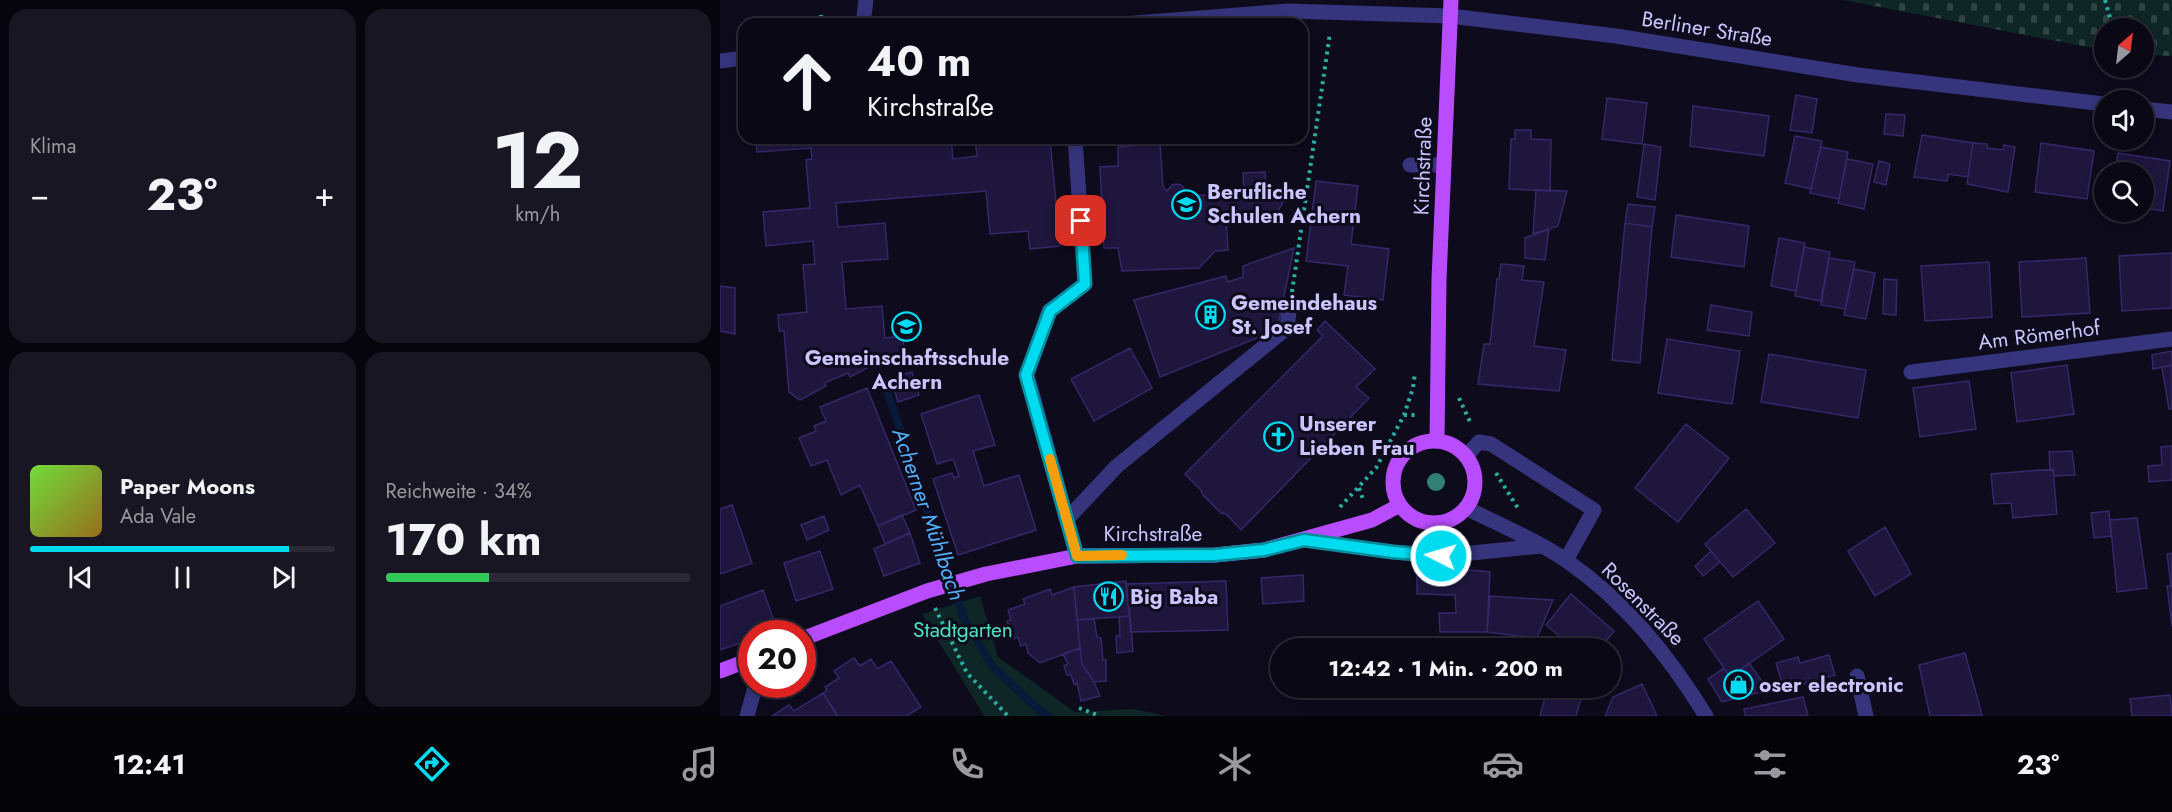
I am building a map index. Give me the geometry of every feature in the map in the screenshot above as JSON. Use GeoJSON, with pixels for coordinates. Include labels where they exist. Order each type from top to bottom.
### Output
{"type":"FeatureCollection","features":[{"type":"Feature","properties":{"kind":"main road","name":"Kirchstraße"},"geometry":{"type":"LineString","coordinates":[[1437,441],[1437,354],[1451,0]]}},
{"type":"Feature","properties":{"kind":"main road"},"geometry":{"type":"LineString","coordinates":[[1437,441],[1458,448],[1466,456],[1472,466],[1475,488],[1466,508],[1458,516],[1438,523],[1416,519],[1400,505],[1393,486],[1396,465],[1408,450],[1417,444],[1437,441]]}},
{"type":"Feature","properties":{"kind":"main road","name":"Kirchstraße"},"geometry":{"type":"LineString","coordinates":[[816,634],[927,591],[976,577],[1077,556],[1215,555],[1264,550],[1372,520],[1400,505]]}},
{"type":"Feature","properties":{"kind":"main road"},"geometry":{"type":"LineString","coordinates":[[720,671],[738,664]]}},
{"type":"Feature","properties":{"kind":"street"},"geometry":{"type":"LineString","coordinates":[[864,18],[866,0]]}},
{"type":"Feature","properties":{"kind":"street","name":"Berliner Straße"},"geometry":{"type":"LineString","coordinates":[[1192,18],[1249,13],[1335,12],[1450,16],[1616,36],[1858,75],[2094,103]]}},
{"type":"Feature","properties":{"kind":"street"},"geometry":{"type":"LineString","coordinates":[[720,61],[738,59]]}},
{"type":"Feature","properties":{"kind":"street"},"geometry":{"type":"LineString","coordinates":[[2154,110],[2172,112]]}},
{"type":"Feature","properties":{"kind":"street"},"geometry":{"type":"LineString","coordinates":[[1075,144],[1085,284],[1050,311],[1026,375],[1077,556]]}},
{"type":"Feature","properties":{"kind":"street"},"geometry":{"type":"LineString","coordinates":[[1410,165],[1444,165]]}},
{"type":"Feature","properties":{"kind":"street"},"geometry":{"type":"LineString","coordinates":[[1067,519],[1117,466],[1287,328],[1289,312]]}},
{"type":"Feature","properties":{"kind":"street","name":"Am Römerhof"},"geometry":{"type":"LineString","coordinates":[[1911,372],[2172,339]]}},
{"type":"Feature","properties":{"kind":"street"},"geometry":{"type":"LineString","coordinates":[[1466,456],[1479,442],[1491,444],[1594,510],[1566,560]]}},
{"type":"Feature","properties":{"kind":"street","name":"Rosenstraße"},"geometry":{"type":"LineString","coordinates":[[1466,508],[1542,546],[1566,560],[1601,586],[1635,620],[1676,668],[1706,716]]}},
{"type":"Feature","properties":{"kind":"street"},"geometry":{"type":"LineString","coordinates":[[1304,540],[1441,556],[1542,546]]}},
{"type":"Feature","properties":{"kind":"street"},"geometry":{"type":"LineString","coordinates":[[1857,676],[1866,716]]}},
{"type":"Feature","properties":{"kind":"street"},"geometry":{"type":"LineString","coordinates":[[747,716],[752,698]]}},
{"type":"Feature","properties":{"kind":"path"},"geometry":{"type":"LineString","coordinates":[[2105,0],[2110,18]]}},
{"type":"Feature","properties":{"kind":"path"},"geometry":{"type":"LineString","coordinates":[[1289,312],[1330,31],[1335,12]]}},
{"type":"Feature","properties":{"kind":"path"},"geometry":{"type":"LineString","coordinates":[[1359,488],[1376,468],[1404,415],[1413,388],[1416,368],[1437,354]]}},
{"type":"Feature","properties":{"kind":"path"},"geometry":{"type":"LineString","coordinates":[[927,591],[967,673],[1008,716]]}},
{"type":"Feature","properties":{"kind":"path"},"geometry":{"type":"LineString","coordinates":[[1079,708],[1100,716]]}},
{"type":"Feature","properties":{"kind":"green space"},"geometry":{"type":"Polygon","coordinates":[[[1843,0],[2172,0],[2172,56],[2154,55],[2154,18],[2094,18],[2094,48],[1843,0]]]}},
{"type":"Feature","properties":{"kind":"green space","name":"Stadtgarten"},"geometry":{"type":"Polygon","coordinates":[[[980,596],[998,657],[1075,712],[1134,709],[1166,716],[984,716],[922,614],[980,596]]]}},
{"type":"Feature","properties":{"kind":"building"},"geometry":{"type":"Polygon","coordinates":[[[1796,95],[1817,99],[1812,133],[1790,130],[1796,95]]]}},
{"type":"Feature","properties":{"kind":"building"},"geometry":{"type":"Polygon","coordinates":[[[1607,98],[1647,103],[1642,144],[1602,139],[1607,98]]]}},
{"type":"Feature","properties":{"kind":"building"},"geometry":{"type":"Polygon","coordinates":[[[1693,106],[1769,116],[1764,156],[1690,146],[1693,106]]]}},
{"type":"Feature","properties":{"kind":"building"},"geometry":{"type":"Polygon","coordinates":[[[1886,114],[1905,115],[1903,136],[1884,134],[1886,114]]]}},
{"type":"Feature","properties":{"kind":"building"},"geometry":{"type":"Polygon","coordinates":[[[1515,130],[1531,130],[1531,139],[1551,140],[1550,191],[1509,189],[1511,139],[1515,139],[1515,130]]]}},
{"type":"Feature","properties":{"kind":"building"},"geometry":{"type":"Polygon","coordinates":[[[1922,135],[1973,143],[1968,177],[1948,174],[1947,181],[1914,177],[1922,135]]]}},
{"type":"Feature","properties":{"kind":"building"},"geometry":{"type":"Polygon","coordinates":[[[1795,136],[1822,141],[1811,189],[1785,183],[1795,136]]]}},
{"type":"Feature","properties":{"kind":"building"},"geometry":{"type":"Polygon","coordinates":[[[1973,143],[1987,144],[1987,148],[2003,150],[2004,145],[2015,147],[2008,192],[1967,184],[1973,143]]]}},
{"type":"Feature","properties":{"kind":"building"},"geometry":{"type":"Polygon","coordinates":[[[2041,143],[2094,151],[2087,199],[2035,192],[2041,143]]]}},
{"type":"Feature","properties":{"kind":"building"},"geometry":{"type":"Polygon","coordinates":[[[756,144],[952,144],[953,159],[977,156],[976,144],[1051,144],[1060,246],[1030,249],[1028,231],[990,234],[986,191],[836,203],[838,227],[885,223],[888,259],[842,262],[846,309],[882,306],[885,338],[903,336],[905,361],[894,362],[886,358],[850,377],[848,373],[824,383],[826,386],[800,400],[789,392],[784,331],[779,331],[778,315],[807,312],[803,265],[815,264],[813,241],[766,246],[763,212],[810,208],[806,160],[812,159],[811,148],[757,152],[756,144]]]}},
{"type":"Feature","properties":{"kind":"building"},"geometry":{"type":"Polygon","coordinates":[[[1160,144],[1163,187],[1167,191],[1176,184],[1181,185],[1186,191],[1192,191],[1191,195],[1244,196],[1243,173],[1265,172],[1266,190],[1290,190],[1276,214],[1226,218],[1228,250],[1215,251],[1199,268],[1122,271],[1118,248],[1104,248],[1100,167],[1118,166],[1118,147],[1160,144]]]}},
{"type":"Feature","properties":{"kind":"building"},"geometry":{"type":"Polygon","coordinates":[[[1644,144],[1661,147],[1655,200],[1637,197],[1644,144]]]}},
{"type":"Feature","properties":{"kind":"building"},"geometry":{"type":"Polygon","coordinates":[[[1821,147],[1848,152],[1839,199],[1810,193],[1821,147]]]}},
{"type":"Feature","properties":{"kind":"building"},"geometry":{"type":"Polygon","coordinates":[[[2118,153],[2170,161],[2163,211],[2154,210],[2154,162],[2117,162],[2118,153]]]}},
{"type":"Feature","properties":{"kind":"building"},"geometry":{"type":"Polygon","coordinates":[[[1847,159],[1873,164],[1864,209],[1838,203],[1847,159]]]}},
{"type":"Feature","properties":{"kind":"building"},"geometry":{"type":"Polygon","coordinates":[[[1879,161],[1890,164],[1886,185],[1874,182],[1879,161]]]}},
{"type":"Feature","properties":{"kind":"building"},"geometry":{"type":"Polygon","coordinates":[[[1316,181],[1358,186],[1351,244],[1389,249],[1383,300],[1344,295],[1348,266],[1306,261],[1316,181]]]}},
{"type":"Feature","properties":{"kind":"building"},"geometry":{"type":"Polygon","coordinates":[[[1536,190],[1567,191],[1558,226],[1533,234],[1536,190]]]}},
{"type":"Feature","properties":{"kind":"building"},"geometry":{"type":"Polygon","coordinates":[[[1628,204],[1655,207],[1652,227],[1625,223],[1628,204]]]}},
{"type":"Feature","properties":{"kind":"building"},"geometry":{"type":"Polygon","coordinates":[[[1676,215],[1749,226],[1744,267],[1671,257],[1676,215]]]}},
{"type":"Feature","properties":{"kind":"building"},"geometry":{"type":"Polygon","coordinates":[[[1625,223],[1652,227],[1640,363],[1612,360],[1625,223]]]}},
{"type":"Feature","properties":{"kind":"building"},"geometry":{"type":"Polygon","coordinates":[[[1549,229],[1545,260],[1525,258],[1525,238],[1549,229]]]}},
{"type":"Feature","properties":{"kind":"building"},"geometry":{"type":"Polygon","coordinates":[[[1779,238],[1805,243],[1796,291],[1771,286],[1779,238]]]}},
{"type":"Feature","properties":{"kind":"building"},"geometry":{"type":"Polygon","coordinates":[[[1804,247],[1830,252],[1821,301],[1795,296],[1804,247]]]}},
{"type":"Feature","properties":{"kind":"building","name":"Gemeindehaus St. Josef"},"geometry":{"type":"Polygon","coordinates":[[[1294,248],[1277,330],[1160,377],[1134,300],[1226,276],[1227,282],[1243,277],[1243,266],[1294,248]]]}},
{"type":"Feature","properties":{"kind":"building"},"geometry":{"type":"Polygon","coordinates":[[[2172,253],[2172,308],[2122,311],[2119,256],[2172,253]]]}},
{"type":"Feature","properties":{"kind":"building"},"geometry":{"type":"Polygon","coordinates":[[[1829,258],[1855,262],[1845,309],[1821,305],[1829,258]]]}},
{"type":"Feature","properties":{"kind":"building"},"geometry":{"type":"Polygon","coordinates":[[[2086,258],[2090,313],[2022,317],[2019,262],[2086,258]]]}},
{"type":"Feature","properties":{"kind":"building"},"geometry":{"type":"Polygon","coordinates":[[[1989,262],[1992,317],[1925,321],[1921,266],[1989,262]]]}},
{"type":"Feature","properties":{"kind":"building"},"geometry":{"type":"Polygon","coordinates":[[[1501,264],[1524,266],[1522,280],[1544,282],[1534,346],[1566,350],[1559,391],[1478,384],[1484,344],[1490,344],[1497,279],[1499,279],[1501,264]]]}},
{"type":"Feature","properties":{"kind":"building"},"geometry":{"type":"Polygon","coordinates":[[[1854,269],[1875,273],[1866,319],[1844,315],[1854,269]]]}},
{"type":"Feature","properties":{"kind":"building"},"geometry":{"type":"Polygon","coordinates":[[[1884,279],[1897,280],[1896,315],[1883,314],[1884,279]]]}},
{"type":"Feature","properties":{"kind":"building"},"geometry":{"type":"Polygon","coordinates":[[[720,286],[735,288],[735,334],[720,331],[720,286]]]}},
{"type":"Feature","properties":{"kind":"building"},"geometry":{"type":"Polygon","coordinates":[[[1711,305],[1752,312],[1749,336],[1707,330],[1711,305]]]}},
{"type":"Feature","properties":{"kind":"building","name":"Unserer Lieben Frau"},"geometry":{"type":"Polygon","coordinates":[[[1325,321],[1375,369],[1356,387],[1369,398],[1241,530],[1203,495],[1185,474],[1323,336],[1317,330],[1325,321]]]}},
{"type":"Feature","properties":{"kind":"building"},"geometry":{"type":"Polygon","coordinates":[[[1667,339],[1740,351],[1732,404],[1658,393],[1667,339]]]}},
{"type":"Feature","properties":{"kind":"building"},"geometry":{"type":"Polygon","coordinates":[[[1130,348],[1152,388],[1094,421],[1071,379],[1130,348]]]}},
{"type":"Feature","properties":{"kind":"building"},"geometry":{"type":"Polygon","coordinates":[[[2172,351],[2172,365],[2153,369],[2152,355],[2172,351]]]}},
{"type":"Feature","properties":{"kind":"building"},"geometry":{"type":"Polygon","coordinates":[[[1769,354],[1866,370],[1858,418],[1761,402],[1769,354]]]}},
{"type":"Feature","properties":{"kind":"building"},"geometry":{"type":"Polygon","coordinates":[[[2067,365],[2074,414],[2017,422],[2011,373],[2067,365]]]}},
{"type":"Feature","properties":{"kind":"building"},"geometry":{"type":"Polygon","coordinates":[[[2172,365],[2172,409],[2169,409],[2162,367],[2172,365]]]}},
{"type":"Feature","properties":{"kind":"building"},"geometry":{"type":"Polygon","coordinates":[[[912,372],[919,395],[898,402],[891,379],[912,372]]]}},
{"type":"Feature","properties":{"kind":"building"},"geometry":{"type":"Polygon","coordinates":[[[1969,381],[1976,429],[1920,437],[1913,388],[1969,381]]]}},
{"type":"Feature","properties":{"kind":"building"},"geometry":{"type":"Polygon","coordinates":[[[867,388],[916,510],[878,526],[860,485],[841,495],[827,460],[811,466],[799,438],[816,431],[814,426],[826,421],[820,407],[867,388]]]}},
{"type":"Feature","properties":{"kind":"building"},"geometry":{"type":"Polygon","coordinates":[[[979,395],[995,445],[973,451],[984,486],[1019,475],[1036,530],[958,555],[933,479],[952,473],[954,478],[959,476],[953,459],[937,464],[921,414],[979,395]]]}},
{"type":"Feature","properties":{"kind":"building"},"geometry":{"type":"Polygon","coordinates":[[[1686,424],[1729,458],[1678,522],[1635,488],[1686,424]]]}},
{"type":"Feature","properties":{"kind":"building"},"geometry":{"type":"Polygon","coordinates":[[[2172,446],[2172,480],[2149,482],[2148,466],[2162,465],[2161,447],[2172,446]]]}},
{"type":"Feature","properties":{"kind":"building"},"geometry":{"type":"Polygon","coordinates":[[[2072,451],[2075,475],[2054,476],[2053,469],[2050,470],[2049,452],[2072,451]]]}},
{"type":"Feature","properties":{"kind":"building"},"geometry":{"type":"Polygon","coordinates":[[[2053,469],[2057,514],[2013,518],[2011,503],[1994,504],[1991,474],[2053,469]]]}},
{"type":"Feature","properties":{"kind":"building"},"geometry":{"type":"Polygon","coordinates":[[[732,505],[752,563],[720,574],[720,509],[732,505]]]}},
{"type":"Feature","properties":{"kind":"building"},"geometry":{"type":"Polygon","coordinates":[[[1746,509],[1775,543],[1733,577],[1705,544],[1746,509]]]}},
{"type":"Feature","properties":{"kind":"building"},"geometry":{"type":"Polygon","coordinates":[[[2109,511],[2111,536],[2094,538],[2091,513],[2109,511]]]}},
{"type":"Feature","properties":{"kind":"building"},"geometry":{"type":"Polygon","coordinates":[[[902,515],[910,533],[885,544],[878,526],[902,515]]]}},
{"type":"Feature","properties":{"kind":"building"},"geometry":{"type":"Polygon","coordinates":[[[824,516],[829,530],[807,540],[801,525],[824,516]]]}},
{"type":"Feature","properties":{"kind":"building"},"geometry":{"type":"Polygon","coordinates":[[[2137,518],[2147,588],[2117,592],[2110,520],[2137,518]]]}},
{"type":"Feature","properties":{"kind":"building"},"geometry":{"type":"Polygon","coordinates":[[[1885,527],[1911,574],[1875,596],[1848,551],[1885,527]]]}},
{"type":"Feature","properties":{"kind":"building"},"geometry":{"type":"Polygon","coordinates":[[[910,533],[920,563],[884,576],[874,549],[910,533]]]}},
{"type":"Feature","properties":{"kind":"building"},"geometry":{"type":"Polygon","coordinates":[[[820,551],[833,589],[796,601],[784,563],[820,551]]]}},
{"type":"Feature","properties":{"kind":"building"},"geometry":{"type":"Polygon","coordinates":[[[1711,551],[1720,562],[1703,576],[1695,566],[1711,551]]]}},
{"type":"Feature","properties":{"kind":"building"},"geometry":{"type":"Polygon","coordinates":[[[2172,553],[2172,586],[2171,586],[2167,554],[2172,553]]]}},
{"type":"Feature","properties":{"kind":"building"},"geometry":{"type":"Polygon","coordinates":[[[1452,568],[1490,572],[1487,632],[1440,632],[1439,613],[1456,613],[1455,595],[1417,594],[1417,575],[1452,577],[1452,568]]]}},
{"type":"Feature","properties":{"kind":"building"},"geometry":{"type":"Polygon","coordinates":[[[1303,575],[1304,601],[1263,604],[1261,578],[1303,575]]]}},
{"type":"Feature","properties":{"kind":"building"},"geometry":{"type":"Polygon","coordinates":[[[1126,581],[1130,616],[1077,620],[1074,587],[1126,581]]]}},
{"type":"Feature","properties":{"kind":"building"},"geometry":{"type":"Polygon","coordinates":[[[1226,581],[1228,630],[1131,632],[1126,584],[1226,581]]]}},
{"type":"Feature","properties":{"kind":"building"},"geometry":{"type":"Polygon","coordinates":[[[2167,586],[2172,586],[2172,627],[2167,586]]]}},
{"type":"Feature","properties":{"kind":"building"},"geometry":{"type":"Polygon","coordinates":[[[1074,587],[1080,648],[1040,663],[1028,653],[1026,644],[1021,646],[1018,637],[1013,639],[1007,621],[1011,620],[1008,610],[1025,604],[1023,599],[1050,589],[1052,595],[1074,587]]]}},
{"type":"Feature","properties":{"kind":"building"},"geometry":{"type":"Polygon","coordinates":[[[763,590],[774,620],[738,620],[738,644],[720,650],[720,606],[763,590]]]}},
{"type":"Feature","properties":{"kind":"building"},"geometry":{"type":"Polygon","coordinates":[[[1571,594],[1614,631],[1608,638],[1562,638],[1546,625],[1571,594]]]}},
{"type":"Feature","properties":{"kind":"building"},"geometry":{"type":"Polygon","coordinates":[[[1490,596],[1553,600],[1537,638],[1487,632],[1490,596]]]}},
{"type":"Feature","properties":{"kind":"building"},"geometry":{"type":"Polygon","coordinates":[[[1758,601],[1784,639],[1730,677],[1704,639],[1758,601]]]}},
{"type":"Feature","properties":{"kind":"building"},"geometry":{"type":"Polygon","coordinates":[[[1130,616],[1133,651],[1117,653],[1116,636],[1120,636],[1119,617],[1130,616]]]}},
{"type":"Feature","properties":{"kind":"building"},"geometry":{"type":"Polygon","coordinates":[[[1094,619],[1097,637],[1101,638],[1103,660],[1106,660],[1106,681],[1094,682],[1082,664],[1077,620],[1094,619]]]}},
{"type":"Feature","properties":{"kind":"building"},"geometry":{"type":"Polygon","coordinates":[[[1080,648],[1082,664],[1100,696],[1081,701],[1077,683],[1074,684],[1071,675],[1067,675],[1064,666],[1068,664],[1063,654],[1080,648]]]}},
{"type":"Feature","properties":{"kind":"building"},"geometry":{"type":"Polygon","coordinates":[[[1965,653],[1982,715],[1930,716],[1919,665],[1965,653]]]}},
{"type":"Feature","properties":{"kind":"building"},"geometry":{"type":"Polygon","coordinates":[[[1829,655],[1835,675],[1784,690],[1776,663],[1798,657],[1800,663],[1829,655]]]}},
{"type":"Feature","properties":{"kind":"building"},"geometry":{"type":"Polygon","coordinates":[[[854,658],[860,666],[871,659],[877,669],[891,661],[921,707],[906,716],[838,716],[823,693],[827,690],[825,687],[839,678],[834,671],[854,658]]]}},
{"type":"Feature","properties":{"kind":"building","name":"oser electronic"},"geometry":{"type":"Polygon","coordinates":[[[1749,663],[1768,690],[1722,702],[1708,679],[1724,668],[1730,677],[1749,663]]]}},
{"type":"Feature","properties":{"kind":"building"},"geometry":{"type":"Polygon","coordinates":[[[1642,684],[1657,716],[1605,716],[1613,698],[1621,698],[1621,693],[1642,684]]]}},
{"type":"Feature","properties":{"kind":"building"},"geometry":{"type":"Polygon","coordinates":[[[823,693],[837,716],[772,716],[789,705],[794,711],[823,693]]]}},
{"type":"Feature","properties":{"kind":"building"},"geometry":{"type":"Polygon","coordinates":[[[2170,695],[2172,716],[2132,716],[2130,699],[2170,695]]]}},
{"type":"Feature","properties":{"kind":"building"},"geometry":{"type":"Polygon","coordinates":[[[1803,697],[1808,716],[1745,716],[1744,709],[1803,697]]]}},
{"type":"Feature","properties":{"kind":"building"},"geometry":{"type":"Polygon","coordinates":[[[1545,698],[1581,698],[1576,716],[1540,716],[1545,698]]]}},
{"type":"Feature","properties":{"kind":"waterway","name":"Acherner Mühlbach"},"geometry":{"type":"LineString","coordinates":[[886,388],[964,619],[992,666],[1039,710],[1049,716]]}},
{"type":"Feature","properties":{"kind":"slow traffic"},"geometry":{"type":"LineString","coordinates":[[1050,459],[1077,556],[1122,555]]}},
{"type":"Feature","properties":{"kind":"place","name":"Berufliche Schulen Achern"},"geometry":{"type":"Point","coordinates":[1186,204]}},
{"type":"Feature","properties":{"kind":"place","name":"Gemeindehaus St. Josef"},"geometry":{"type":"Point","coordinates":[1210,315]}},
{"type":"Feature","properties":{"kind":"place","name":"Gemeinschaftsschule Achern"},"geometry":{"type":"Point","coordinates":[907,327]}},
{"type":"Feature","properties":{"kind":"place","name":"Unserer Lieben Frau"},"geometry":{"type":"Point","coordinates":[1278,436]}},
{"type":"Feature","properties":{"kind":"place","name":"Big Baba"},"geometry":{"type":"Point","coordinates":[1109,597]}},
{"type":"Feature","properties":{"kind":"place","name":"oser electronic"},"geometry":{"type":"Point","coordinates":[1738,685]}},
{"type":"Feature","properties":{"kind":"route"},"geometry":{"type":"LineString","coordinates":[[1081,221],[1085,284],[1050,311],[1026,375],[1077,556],[1215,555],[1264,550],[1304,540],[1441,556]]}}]}
